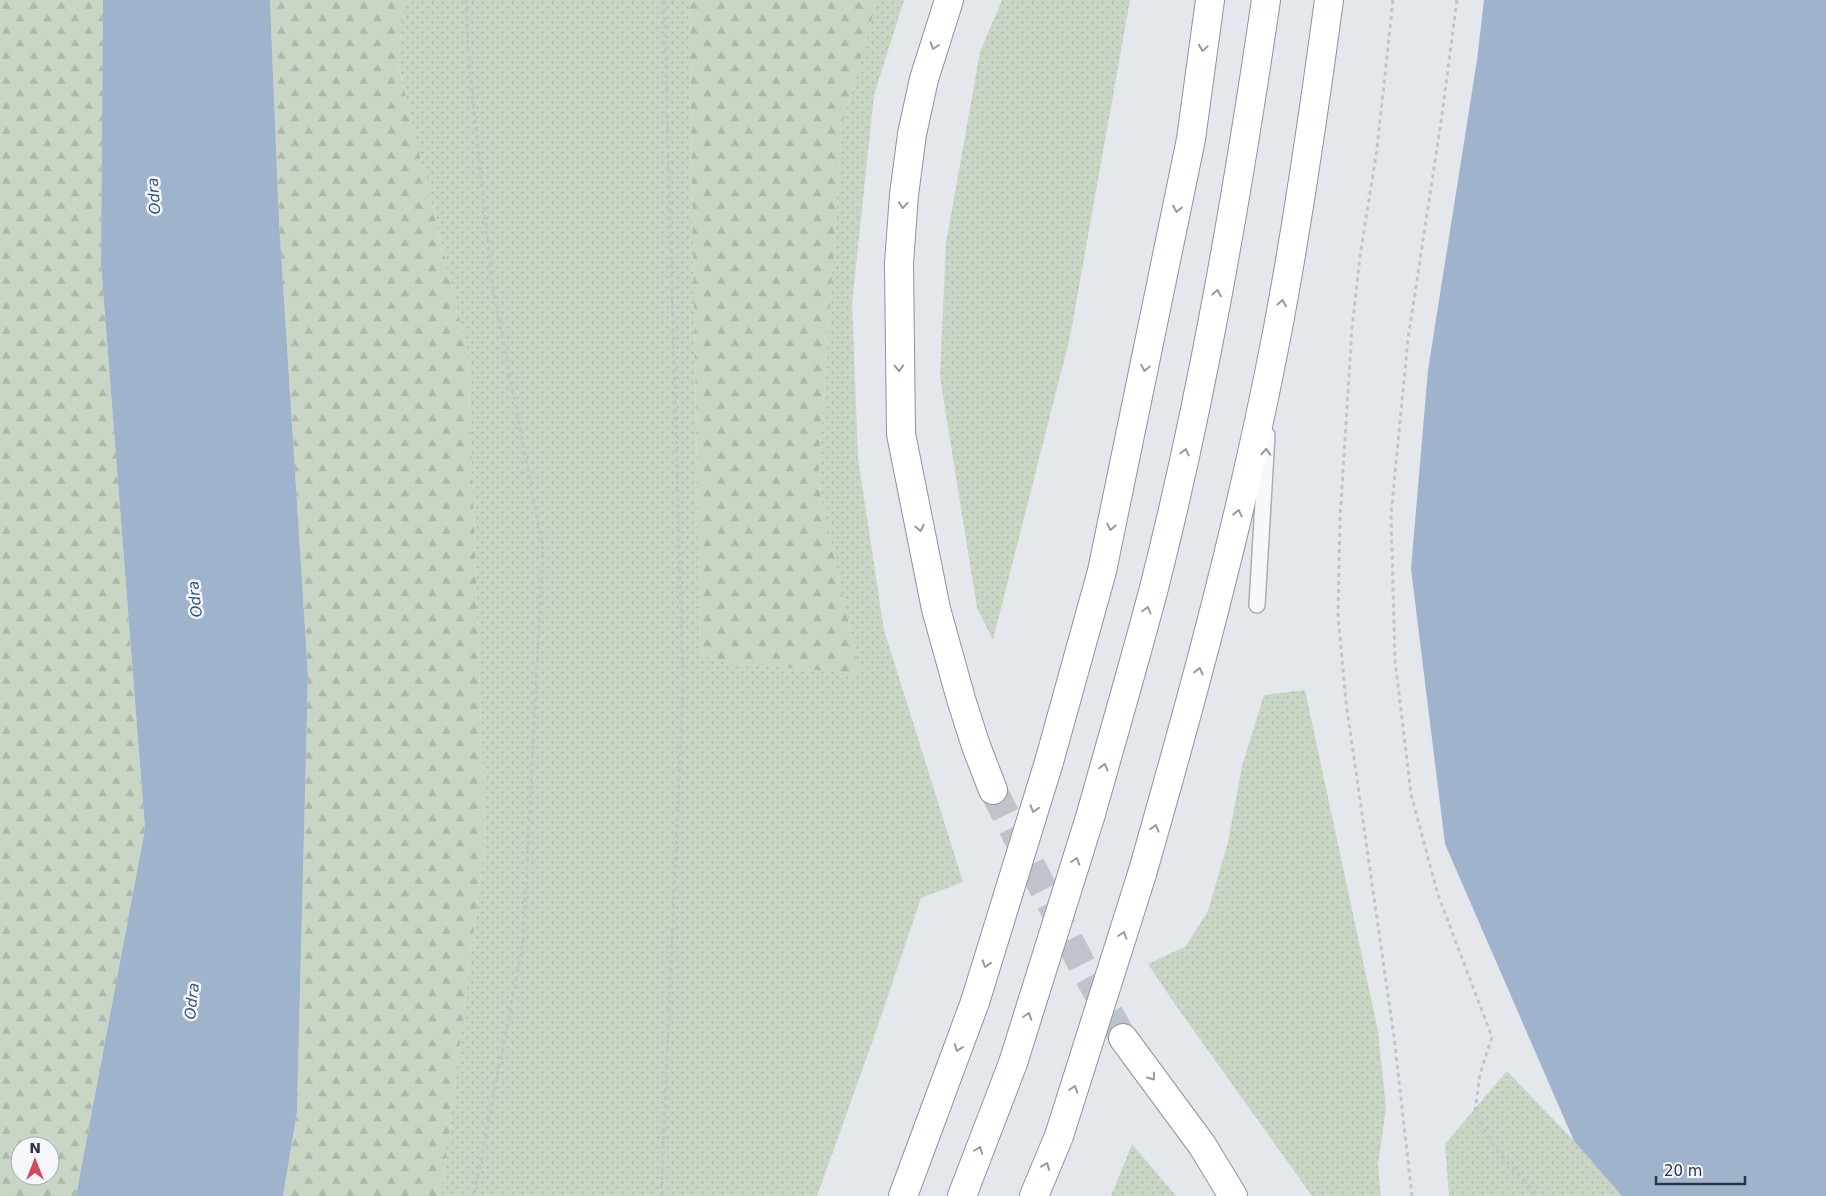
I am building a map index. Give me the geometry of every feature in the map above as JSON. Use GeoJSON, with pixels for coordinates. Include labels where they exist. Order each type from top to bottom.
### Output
{"type":"FeatureCollection","features":[{"type":"Feature","properties":{"kind":"highway"},"geometry":{"type":"LineString","coordinates":[[949,0],[924,79],[912,134],[904,194],[899,272],[901,434],[936,609],[964,709],[993,790]]}},
{"type":"Feature","properties":{"kind":"highway"},"geometry":{"type":"LineString","coordinates":[[903,1196],[975,1002],[1049,762],[1102,571],[1191,139],[1210,0]]}},
{"type":"Feature","properties":{"kind":"highway"},"geometry":{"type":"LineString","coordinates":[[962,1196],[1013,1063],[1091,814],[1154,588],[1200,388],[1245,144],[1266,0]]}},
{"type":"Feature","properties":{"kind":"highway"},"geometry":{"type":"LineString","coordinates":[[1034,1196],[1059,1136],[1142,874],[1194,692],[1235,528],[1277,334],[1307,158],[1329,0]]}},
{"type":"Feature","properties":{"kind":"highway"},"geometry":{"type":"LineString","coordinates":[[1123,1038],[1202,1145],[1233,1196]]}},
{"type":"Feature","properties":{"kind":"lane"},"geometry":{"type":"LineString","coordinates":[[1258,605],[1266,447],[1277,334]]}},
{"type":"Feature","properties":{"kind":"path"},"geometry":{"type":"LineString","coordinates":[[466,0],[468,53],[492,282],[543,549],[523,943],[474,1196]]}},
{"type":"Feature","properties":{"kind":"path"},"geometry":{"type":"LineString","coordinates":[[661,1196],[683,688],[664,0]]}},
{"type":"Feature","properties":{"kind":"path"},"geometry":{"type":"LineString","coordinates":[[1393,0],[1377,149],[1360,256],[1352,328],[1340,519],[1338,615],[1346,702],[1394,1037],[1412,1196]]}},
{"type":"Feature","properties":{"kind":"path"},"geometry":{"type":"LineString","coordinates":[[1458,0],[1408,339],[1391,515],[1394,660],[1412,794],[1438,895],[1492,1037],[1480,1074],[1475,1112],[1495,1148],[1538,1196]]}},
{"type":"Feature","properties":{"kind":"green space"},"geometry":{"type":"Polygon","coordinates":[[[0,0],[103,0],[101,264],[145,829],[76,1196],[0,1196],[0,0]]]}},
{"type":"Feature","properties":{"kind":"green space"},"geometry":{"type":"Polygon","coordinates":[[[270,0],[404,0],[398,64],[468,355],[485,840],[441,1196],[283,1196],[297,1112],[308,675],[279,221],[270,0]]]}},
{"type":"Feature","properties":{"kind":"green space"},"geometry":{"type":"Polygon","coordinates":[[[404,0],[692,0],[689,5],[700,654],[723,662],[860,674],[818,483],[842,125],[877,0],[904,0],[874,95],[852,303],[858,458],[884,630],[963,882],[921,898],[817,1196],[441,1196],[485,840],[468,355],[398,64],[404,0]]]}},
{"type":"Feature","properties":{"kind":"green space"},"geometry":{"type":"Polygon","coordinates":[[[692,0],[877,0],[842,125],[818,483],[860,674],[722,662],[700,654],[689,5],[692,0]]]}},
{"type":"Feature","properties":{"kind":"green space"},"geometry":{"type":"Polygon","coordinates":[[[1002,0],[1130,0],[1070,337],[993,640],[977,608],[940,377],[946,243],[980,52],[1002,0]]]}},
{"type":"Feature","properties":{"kind":"green space"},"geometry":{"type":"Polygon","coordinates":[[[1305,690],[1378,1031],[1386,1108],[1378,1165],[1381,1196],[1312,1196],[1148,964],[1186,946],[1208,911],[1228,842],[1242,766],[1264,695],[1305,690]]]}},
{"type":"Feature","properties":{"kind":"green space"},"geometry":{"type":"Polygon","coordinates":[[[1507,1071],[1574,1141],[1622,1196],[1449,1196],[1445,1144],[1507,1071]]]}},
{"type":"Feature","properties":{"kind":"green space"},"geometry":{"type":"Polygon","coordinates":[[[1132,1144],[1176,1196],[1111,1196],[1132,1144]]]}},
{"type":"Feature","properties":{"kind":"water","name":"Odra"},"geometry":{"type":"Polygon","coordinates":[[[103,0],[270,0],[279,221],[308,675],[297,1112],[283,1196],[76,1196],[145,829],[101,264],[103,0]]]}},
{"type":"Feature","properties":{"kind":"water"},"geometry":{"type":"Polygon","coordinates":[[[1484,0],[1826,0],[1826,1196],[1622,1196],[1574,1141],[1445,844],[1411,569],[1428,370],[1477,60],[1484,0]]]}},
{"type":"Feature","properties":{"kind":"tunnel"},"geometry":{"type":"LineString","coordinates":[[993,790],[1082,965],[1123,1038]]}}]}
